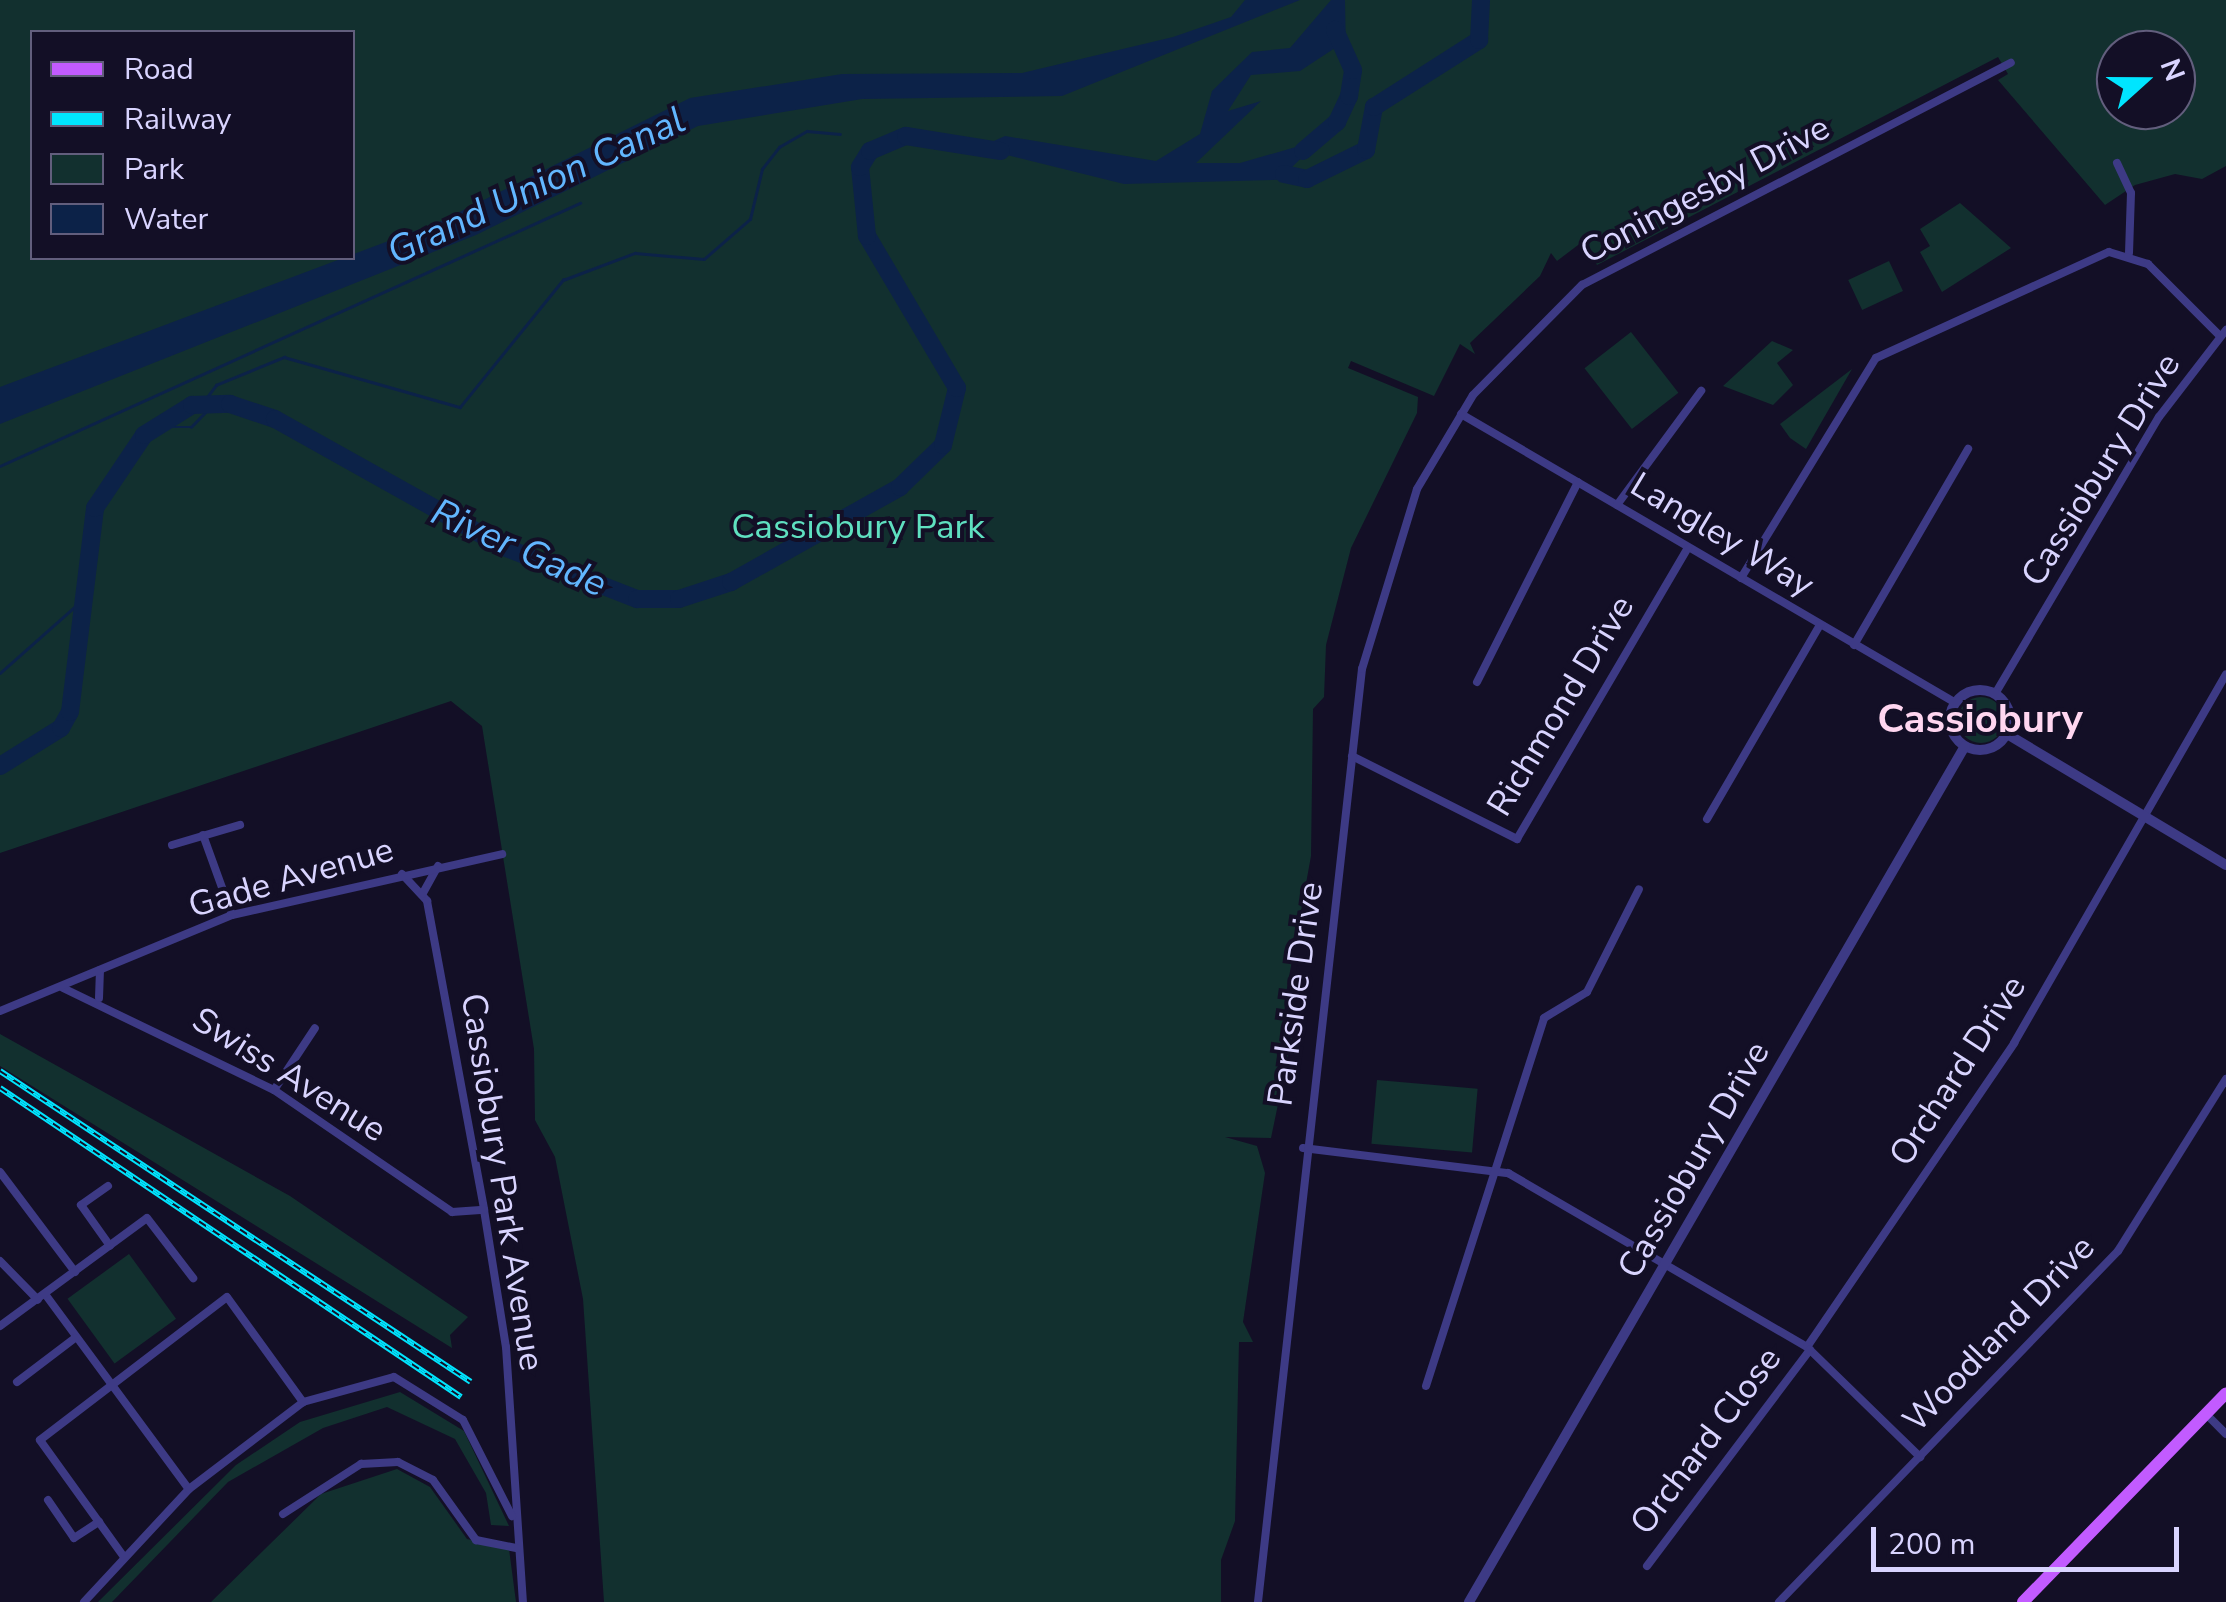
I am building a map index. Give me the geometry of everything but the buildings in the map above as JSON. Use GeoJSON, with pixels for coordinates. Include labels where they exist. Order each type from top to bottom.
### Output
{"type":"FeatureCollection","features":[{"type":"Feature","properties":{"kind":"main road"},"geometry":{"type":"LineString","coordinates":[[2023,1602],[2226,1393]]}},
{"type":"Feature","properties":{"kind":"street","name":"Coningesby Drive"},"geometry":{"type":"LineString","coordinates":[[1461,414],[1582,284],[2011,63]]}},
{"type":"Feature","properties":{"kind":"street"},"geometry":{"type":"LineString","coordinates":[[2117,164],[2131,193],[2128,253]]}},
{"type":"Feature","properties":{"kind":"street"},"geometry":{"type":"LineString","coordinates":[[1741,578],[1866,365],[2090,257],[2128,253],[2223,333]]}},
{"type":"Feature","properties":{"kind":"street","name":"Cassiobury Drive"},"geometry":{"type":"LineString","coordinates":[[1995,694],[2158,417],[2223,333]]}},
{"type":"Feature","properties":{"kind":"street"},"geometry":{"type":"LineString","coordinates":[[1617,505],[1701,390]]}},
{"type":"Feature","properties":{"kind":"street","name":"Langley Way"},"geometry":{"type":"LineString","coordinates":[[1461,414],[1956,703]]}},
{"type":"Feature","properties":{"kind":"street","name":"Parkside Drive"},"geometry":{"type":"LineString","coordinates":[[1258,1602],[1304,1148],[1324,1042],[1352,756],[1386,570],[1461,414]]}},
{"type":"Feature","properties":{"kind":"street"},"geometry":{"type":"LineString","coordinates":[[1854,645],[1968,449]]}},
{"type":"Feature","properties":{"kind":"street"},"geometry":{"type":"LineString","coordinates":[[1478,682],[1578,482]]}},
{"type":"Feature","properties":{"kind":"street","name":"Richmond Drive"},"geometry":{"type":"LineString","coordinates":[[1352,756],[1517,839],[1688,547]]}},
{"type":"Feature","properties":{"kind":"street"},"geometry":{"type":"LineString","coordinates":[[1707,819],[1820,625]]}},
{"type":"Feature","properties":{"kind":"street","name":"Orchard Drive"},"geometry":{"type":"LineString","coordinates":[[1808,1348],[2014,1043],[2226,675]]}},
{"type":"Feature","properties":{"kind":"street"},"geometry":{"type":"LineString","coordinates":[[1978,690],[1995,694],[2008,707],[2007,734],[1984,750],[1965,746],[1952,731],[1956,703],[1978,690]]}},
{"type":"Feature","properties":{"kind":"street"},"geometry":{"type":"LineString","coordinates":[[2007,734],[2226,866]]}},
{"type":"Feature","properties":{"kind":"street","name":"Cassiobury Drive"},"geometry":{"type":"LineString","coordinates":[[1470,1602],[1965,746]]}},
{"type":"Feature","properties":{"kind":"street"},"geometry":{"type":"LineString","coordinates":[[172,845],[240,825]]}},
{"type":"Feature","properties":{"kind":"street"},"geometry":{"type":"LineString","coordinates":[[204,836],[232,915]]}},
{"type":"Feature","properties":{"kind":"street","name":"Gade Avenue"},"geometry":{"type":"LineString","coordinates":[[0,1010],[232,915],[502,854]]}},
{"type":"Feature","properties":{"kind":"street"},"geometry":{"type":"LineString","coordinates":[[402,874],[423,893],[438,866]]}},
{"type":"Feature","properties":{"kind":"street"},"geometry":{"type":"LineString","coordinates":[[1426,1386],[1544,1018],[1587,992],[1639,889]]}},
{"type":"Feature","properties":{"kind":"street","name":"Cassiobury Park Avenue"},"geometry":{"type":"LineString","coordinates":[[423,893],[506,1346],[514,1520],[523,1602]]}},
{"type":"Feature","properties":{"kind":"street"},"geometry":{"type":"LineString","coordinates":[[99,998],[100,970]]}},
{"type":"Feature","properties":{"kind":"street","name":"Swiss Avenue"},"geometry":{"type":"LineString","coordinates":[[59,988],[99,998],[274,1090],[452,1212],[484,1210]]}},
{"type":"Feature","properties":{"kind":"street"},"geometry":{"type":"LineString","coordinates":[[274,1090],[315,1028]]}},
{"type":"Feature","properties":{"kind":"street","name":"Woodland Drive"},"geometry":{"type":"LineString","coordinates":[[1779,1602],[2118,1251],[2226,1079]]}},
{"type":"Feature","properties":{"kind":"street"},"geometry":{"type":"LineString","coordinates":[[1304,1148],[1496,1168],[1808,1348],[1920,1456]]}},
{"type":"Feature","properties":{"kind":"street"},"geometry":{"type":"LineString","coordinates":[[0,1172],[75,1272]]}},
{"type":"Feature","properties":{"kind":"street"},"geometry":{"type":"LineString","coordinates":[[108,1186],[81,1205],[110,1246]]}},
{"type":"Feature","properties":{"kind":"street"},"geometry":{"type":"LineString","coordinates":[[0,1326],[147,1218],[193,1278]]}},
{"type":"Feature","properties":{"kind":"street"},"geometry":{"type":"LineString","coordinates":[[0,1261],[41,1297],[190,1489]]}},
{"type":"Feature","properties":{"kind":"street"},"geometry":{"type":"LineString","coordinates":[[124,1557],[40,1440],[227,1297],[303,1402]]}},
{"type":"Feature","properties":{"kind":"street"},"geometry":{"type":"LineString","coordinates":[[17,1382],[75,1338]]}},
{"type":"Feature","properties":{"kind":"street","name":"Orchard Close"},"geometry":{"type":"LineString","coordinates":[[1647,1566],[1808,1348]]}},
{"type":"Feature","properties":{"kind":"street"},"geometry":{"type":"LineString","coordinates":[[84,1602],[190,1489],[303,1402],[394,1377],[463,1420],[514,1520]]}},
{"type":"Feature","properties":{"kind":"street"},"geometry":{"type":"LineString","coordinates":[[2206,1414],[2226,1434]]}},
{"type":"Feature","properties":{"kind":"street"},"geometry":{"type":"LineString","coordinates":[[283,1514],[361,1464],[398,1462],[434,1480],[476,1540],[516,1548]]}},
{"type":"Feature","properties":{"kind":"street"},"geometry":{"type":"LineString","coordinates":[[48,1500],[74,1538],[99,1522]]}},
{"type":"Feature","properties":{"kind":"green space","name":"Cassiobury Park"},"geometry":{"type":"Polygon","coordinates":[[[0,0],[2226,0],[2226,166],[2202,179],[2175,174],[2135,185],[2105,205],[1998,80],[2008,74],[1998,57],[1597,265],[1582,242],[1557,261],[1551,253],[1540,276],[1470,343],[1475,354],[1460,344],[1434,396],[1351,361],[1348,368],[1418,397],[1417,413],[1351,548],[1326,645],[1324,697],[1313,709],[1311,856],[1285,999],[1284,1025],[1294,1027],[1271,1138],[1225,1137],[1257,1146],[1265,1173],[1243,1322],[1253,1342],[1239,1342],[1235,1521],[1221,1560],[1221,1602],[604,1602],[583,1299],[555,1157],[535,1120],[534,1049],[482,726],[451,701],[0,853],[0,0]]]}},
{"type":"Feature","properties":{"kind":"green space"},"geometry":{"type":"Polygon","coordinates":[[[1960,203],[2011,248],[1942,292],[1920,252],[1930,246],[1920,229],[1960,203]]]}},
{"type":"Feature","properties":{"kind":"green space"},"geometry":{"type":"Polygon","coordinates":[[[1889,261],[1903,291],[1862,310],[1848,280],[1889,261]]]}},
{"type":"Feature","properties":{"kind":"green space"},"geometry":{"type":"Polygon","coordinates":[[[1631,332],[1678,393],[1632,429],[1585,368],[1631,332]]]}},
{"type":"Feature","properties":{"kind":"green space"},"geometry":{"type":"Polygon","coordinates":[[[1772,341],[1793,350],[1777,363],[1793,385],[1773,405],[1723,386],[1772,341]]]}},
{"type":"Feature","properties":{"kind":"green space"},"geometry":{"type":"Polygon","coordinates":[[[1852,369],[1806,449],[1790,438],[1780,424],[1852,369]]]}},
{"type":"Feature","properties":{"kind":"green space"},"geometry":{"type":"Polygon","coordinates":[[[1981,697],[1997,704],[2004,720],[1997,736],[1981,743],[1965,736],[1958,720],[1965,704],[1981,697]]]}},
{"type":"Feature","properties":{"kind":"green space"},"geometry":{"type":"Polygon","coordinates":[[[0,1034],[290,1196],[468,1317],[450,1335],[452,1348],[0,1066],[0,1034]]]}},
{"type":"Feature","properties":{"kind":"green space"},"geometry":{"type":"Polygon","coordinates":[[[1377,1080],[1478,1089],[1472,1153],[1371,1144],[1377,1080]]]}},
{"type":"Feature","properties":{"kind":"green space"},"geometry":{"type":"Polygon","coordinates":[[[129,1254],[176,1319],[115,1363],[68,1299],[129,1254]]]}},
{"type":"Feature","properties":{"kind":"green space"},"geometry":{"type":"Polygon","coordinates":[[[400,1392],[464,1431],[509,1526],[491,1525],[486,1493],[455,1439],[387,1407],[323,1428],[228,1482],[112,1602],[98,1602],[236,1465],[300,1422],[400,1392]]]}},
{"type":"Feature","properties":{"kind":"green space"},"geometry":{"type":"Polygon","coordinates":[[[397,1469],[430,1487],[467,1539],[509,1549],[516,1602],[211,1602],[321,1494],[397,1469]]]}},
{"type":"Feature","properties":{"kind":"water","name":"Grand Union Canal"},"geometry":{"type":"Polygon","coordinates":[[[1245,0],[1300,0],[1062,96],[862,99],[698,126],[476,235],[0,424],[0,387],[338,260],[355,260],[355,254],[439,222],[690,98],[842,74],[1022,73],[1173,37],[1231,17],[1245,0]]]}},
{"type":"Feature","properties":{"kind":"water"},"geometry":{"type":"Polygon","coordinates":[[[1331,0],[1345,0],[1346,51],[1335,48],[1300,71],[1251,75],[1228,111],[1261,101],[1196,163],[1240,163],[1320,140],[1290,169],[1307,179],[1124,184],[978,148],[1005,136],[1156,161],[1200,134],[1212,91],[1252,52],[1290,48],[1331,0]]]}},
{"type":"Feature","properties":{"kind":"waterway","name":"River Gade"},"geometry":{"type":"LineString","coordinates":[[1284,174],[1307,179],[1366,150],[1374,107],[1479,40],[1481,0]]}},
{"type":"Feature","properties":{"kind":"waterway"},"geometry":{"type":"LineString","coordinates":[[1303,151],[1337,122],[1349,96],[1353,70],[1335,30]]}},
{"type":"Feature","properties":{"kind":"waterway"},"geometry":{"type":"LineString","coordinates":[[201,405],[216,385],[284,357],[460,407],[563,280],[635,253],[704,259],[750,219],[762,169],[779,147],[807,131],[840,134]]}},
{"type":"Feature","properties":{"kind":"waterway","name":"River Gade"},"geometry":{"type":"LineString","coordinates":[[0,766],[61,728],[70,712],[95,508],[144,435],[192,405],[230,404],[275,419],[504,547],[637,599],[679,599],[731,582],[900,487],[943,445],[957,388],[867,236],[860,167],[870,151],[906,136],[1001,151]]}},
{"type":"Feature","properties":{"kind":"waterway","name":"Grand Union Canal"},"geometry":{"type":"LineString","coordinates":[[0,466],[580,203]]}},
{"type":"Feature","properties":{"kind":"waterway"},"geometry":{"type":"LineString","coordinates":[[153,427],[191,427],[213,404]]}},
{"type":"Feature","properties":{"kind":"waterway"},"geometry":{"type":"LineString","coordinates":[[0,673],[80,602]]}},
{"type":"Feature","properties":{"kind":"railway"},"geometry":{"type":"LineString","coordinates":[[0,1071],[471,1382]]}},
{"type":"Feature","properties":{"kind":"railway"},"geometry":{"type":"LineString","coordinates":[[0,1088],[461,1397]]}},
{"type":"Feature","properties":{"kind":"district","name":"Cassiobury"},"geometry":{"type":"Point","coordinates":[1980,719]}}]}
